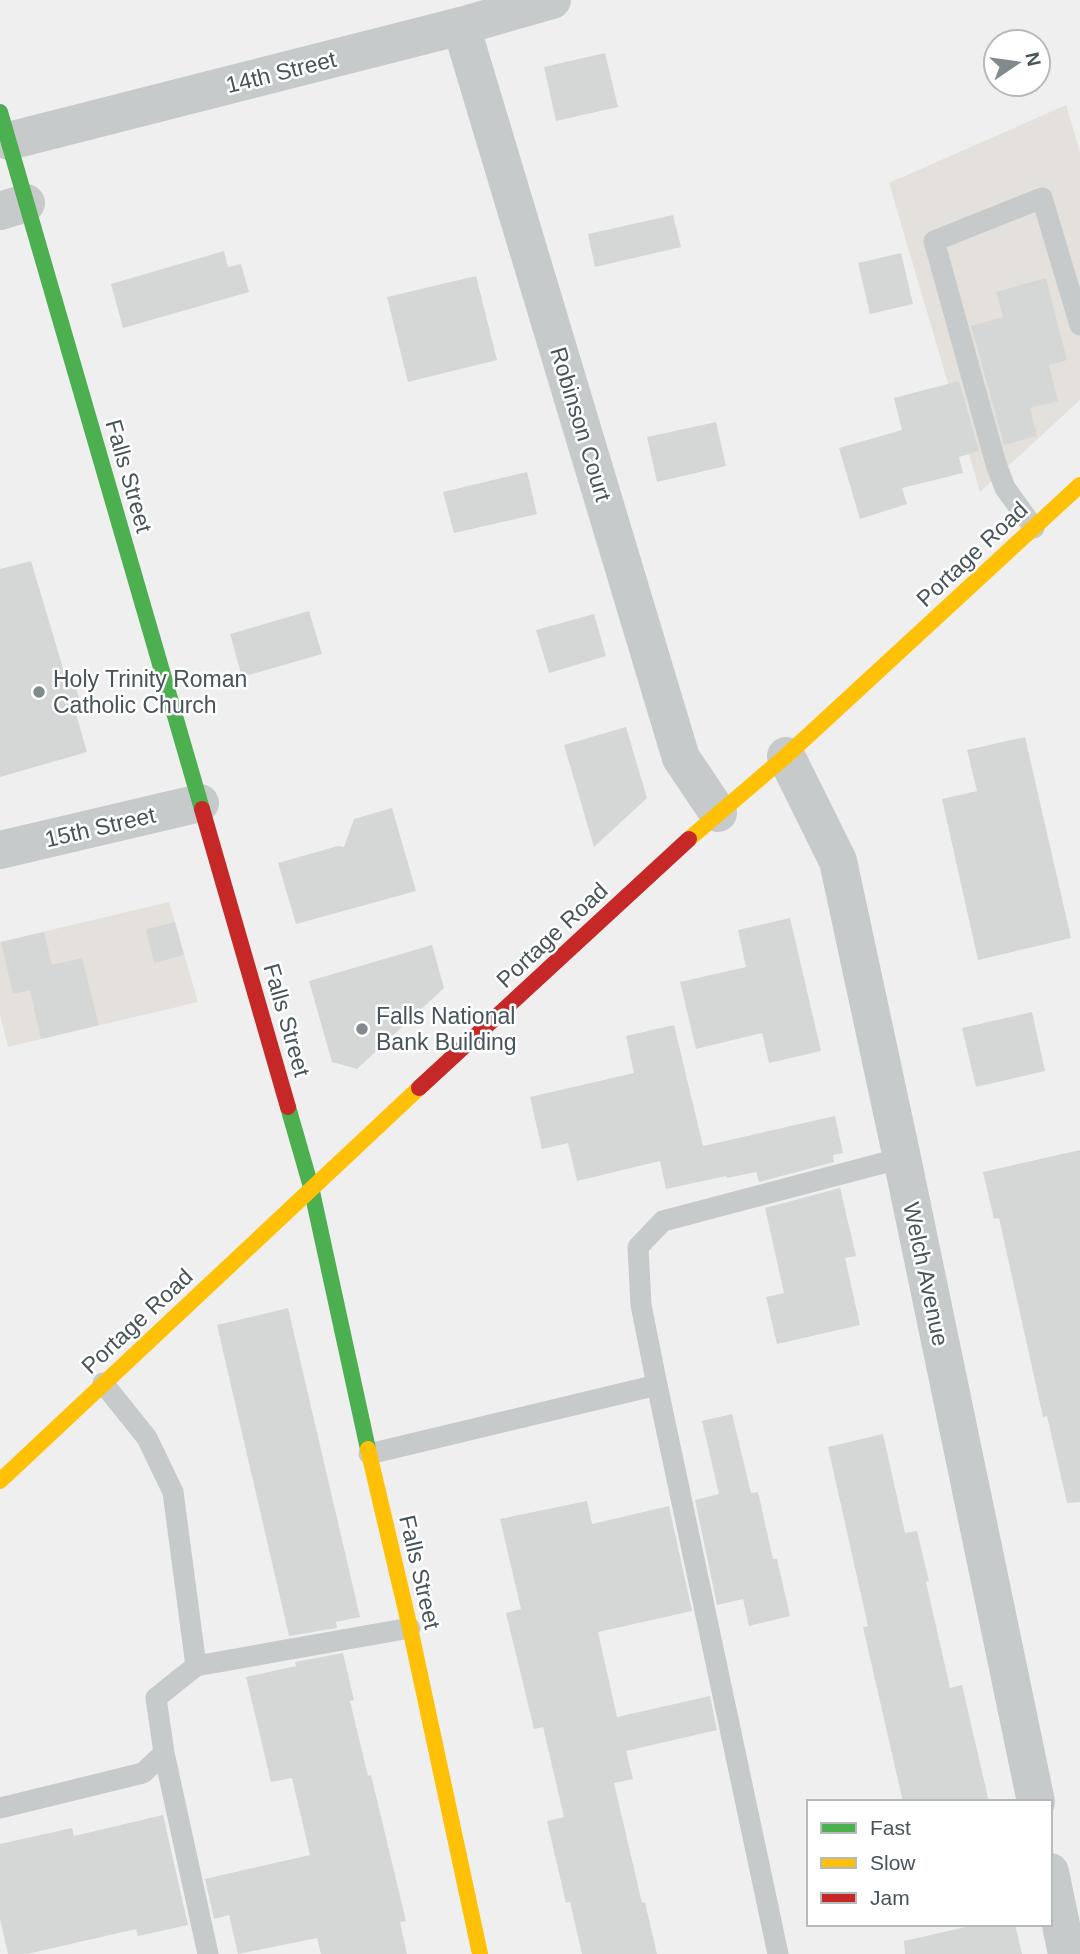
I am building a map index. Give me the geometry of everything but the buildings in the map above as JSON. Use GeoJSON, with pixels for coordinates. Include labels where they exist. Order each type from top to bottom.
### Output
{"type":"FeatureCollection","features":[{"type":"Feature","properties":{"kind":"street","name":"14th Street"},"geometry":{"type":"LineString","coordinates":[[4,126],[461,26],[552,0]]}},
{"type":"Feature","properties":{"kind":"street","name":"Robinson Court"},"geometry":{"type":"LineString","coordinates":[[461,26],[681,758],[718,813]]}},
{"type":"Feature","properties":{"kind":"street","name":"Falls Street"},"geometry":{"type":"LineString","coordinates":[[4,126],[13,207],[200,803],[311,1187],[480,1954]]}},
{"type":"Feature","properties":{"kind":"street","name":"Portage Road"},"geometry":{"type":"LineString","coordinates":[[0,1482],[311,1187],[1080,485]]}},
{"type":"Feature","properties":{"kind":"street","name":"Welch Avenue"},"geometry":{"type":"LineString","coordinates":[[786,756],[838,861],[1036,1800]]}},
{"type":"Feature","properties":{"kind":"street","name":"15th Street"},"geometry":{"type":"LineString","coordinates":[[0,850],[200,803]]}},
{"type":"Feature","properties":{"kind":"street"},"geometry":{"type":"LineString","coordinates":[[1052,1882],[1067,1954]]}},
{"type":"Feature","properties":{"kind":"lane"},"geometry":{"type":"LineString","coordinates":[[1034,528],[1012,501],[996,464],[934,241],[1042,198],[1080,325]]}},
{"type":"Feature","properties":{"kind":"lane"},"geometry":{"type":"LineString","coordinates":[[778,1954],[641,1305],[638,1247],[663,1221],[902,1158]]}},
{"type":"Feature","properties":{"kind":"lane"},"geometry":{"type":"LineString","coordinates":[[103,1384],[147,1438],[173,1492],[195,1666]]}},
{"type":"Feature","properties":{"kind":"lane"},"geometry":{"type":"LineString","coordinates":[[369,1454],[657,1385]]}},
{"type":"Feature","properties":{"kind":"lane"},"geometry":{"type":"LineString","coordinates":[[208,1954],[164,1753],[156,1698],[195,1666],[410,1628]]}},
{"type":"Feature","properties":{"kind":"lane"},"geometry":{"type":"LineString","coordinates":[[0,1808],[143,1773],[164,1753]]}},
{"type":"Feature","properties":{"kind":"shaded area"},"geometry":{"type":"Polygon","coordinates":[[[1066,105],[1080,152],[1080,400],[980,492],[889,183],[1066,105]]]}},
{"type":"Feature","properties":{"kind":"shaded area"},"geometry":{"type":"Polygon","coordinates":[[[169,902],[198,1002],[8,1047],[0,1015],[0,942],[169,902]]]}},
{"type":"Feature","properties":{"kind":"traffic: fast"},"geometry":{"type":"LineString","coordinates":[[0,112],[202,809]]}},
{"type":"Feature","properties":{"kind":"traffic: fast"},"geometry":{"type":"LineString","coordinates":[[288,1107],[311,1187],[368,1449]]}},
{"type":"Feature","properties":{"kind":"traffic: slow"},"geometry":{"type":"LineString","coordinates":[[689,839],[786,756],[1080,485]]}},
{"type":"Feature","properties":{"kind":"traffic: slow"},"geometry":{"type":"LineString","coordinates":[[0,1481],[419,1088]]}},
{"type":"Feature","properties":{"kind":"traffic: slow"},"geometry":{"type":"LineString","coordinates":[[368,1449],[410,1628],[480,1954]]}},
{"type":"Feature","properties":{"kind":"traffic: jam"},"geometry":{"type":"LineString","coordinates":[[202,809],[288,1107]]}},
{"type":"Feature","properties":{"kind":"traffic: jam"},"geometry":{"type":"LineString","coordinates":[[419,1088],[689,839]]}},
{"type":"Feature","properties":{"kind":"place","name":"Holy Trinity Roman Catholic Church"},"geometry":{"type":"Point","coordinates":[39,692]}},
{"type":"Feature","properties":{"kind":"place","name":"Falls National Bank Building"},"geometry":{"type":"Point","coordinates":[362,1029]}}]}
